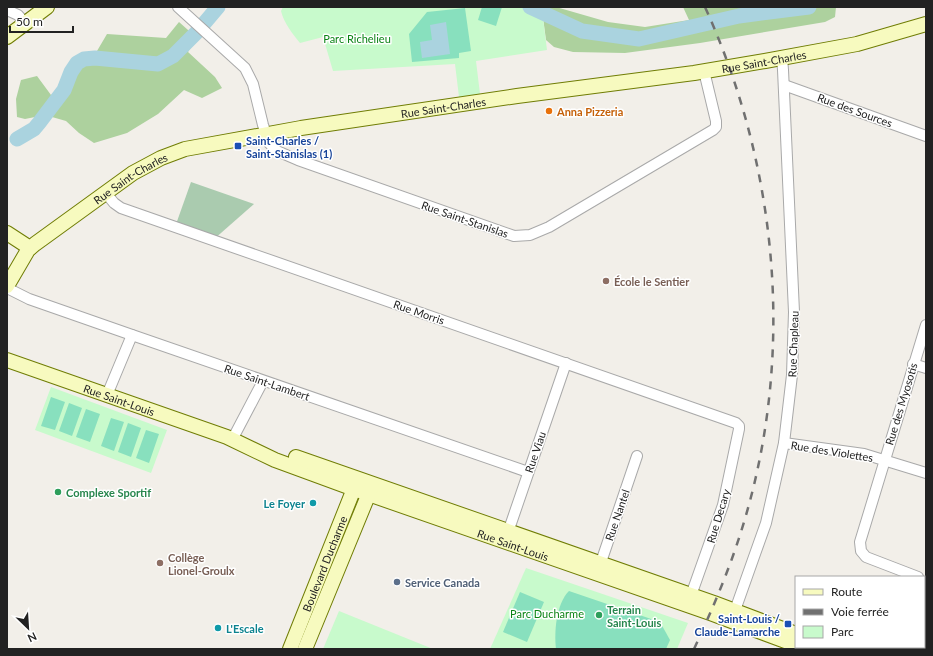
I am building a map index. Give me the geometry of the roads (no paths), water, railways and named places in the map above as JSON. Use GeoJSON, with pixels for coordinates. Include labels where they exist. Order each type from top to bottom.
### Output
{"type":"FeatureCollection","features":[{"type":"Feature","properties":{"kind":"street"},"geometry":{"type":"LineString","coordinates":[[7,37],[47,7]]}},
{"type":"Feature","properties":{"kind":"street"},"geometry":{"type":"LineString","coordinates":[[178,7],[234,58],[249,76],[256,94],[266,135]]}},
{"type":"Feature","properties":{"kind":"street"},"geometry":{"type":"LineString","coordinates":[[7,10],[18,15],[25,23]]}},
{"type":"Feature","properties":{"kind":"street","name":"Rue Saint-Charles"},"geometry":{"type":"LineString","coordinates":[[7,287],[30,248],[141,168],[175,152],[194,147],[266,135],[517,96],[704,71],[782,58],[857,44],[926,24]]}},
{"type":"Feature","properties":{"kind":"street","name":"Rue Chapleau"},"geometry":{"type":"LineString","coordinates":[[733,616],[766,523],[784,443],[792,375],[794,312],[782,58]]}},
{"type":"Feature","properties":{"kind":"street","name":"Rue Saint-Stanislas"},"geometry":{"type":"LineString","coordinates":[[266,135],[273,148],[285,155],[506,234],[514,236],[527,236],[537,233],[557,222],[713,130],[716,127],[716,121],[704,71]]}},
{"type":"Feature","properties":{"kind":"street","name":"Rue des Sources"},"geometry":{"type":"LineString","coordinates":[[784,85],[926,136]]}},
{"type":"Feature","properties":{"kind":"street","name":"Rue Morris"},"geometry":{"type":"LineString","coordinates":[[106,192],[115,204],[122,208],[729,420],[738,425]]}},
{"type":"Feature","properties":{"kind":"street"},"geometry":{"type":"LineString","coordinates":[[7,233],[30,248]]}},
{"type":"Feature","properties":{"kind":"street","name":"Rue Saint-Lambert"},"geometry":{"type":"LineString","coordinates":[[7,287],[29,299],[132,336],[528,472]]}},
{"type":"Feature","properties":{"kind":"street","name":"Rue des Myosotis"},"geometry":{"type":"LineString","coordinates":[[915,576],[873,561],[866,557],[861,551],[860,542],[926,325]]}},
{"type":"Feature","properties":{"kind":"street"},"geometry":{"type":"LineString","coordinates":[[107,395],[132,336]]}},
{"type":"Feature","properties":{"kind":"street","name":"Rue Saint-Louis"},"geometry":{"type":"LineString","coordinates":[[7,360],[232,440],[275,460],[356,484],[690,600],[733,616],[795,644]]}},
{"type":"Feature","properties":{"kind":"street","name":"Rue Viau"},"geometry":{"type":"LineString","coordinates":[[506,536],[566,363]]}},
{"type":"Feature","properties":{"kind":"street"},"geometry":{"type":"LineString","coordinates":[[913,364],[926,368]]}},
{"type":"Feature","properties":{"kind":"street"},"geometry":{"type":"LineString","coordinates":[[232,440],[263,381]]}},
{"type":"Feature","properties":{"kind":"street","name":"Rue Decary"},"geometry":{"type":"LineString","coordinates":[[690,600],[723,505],[739,432],[738,425]]}},
{"type":"Feature","properties":{"kind":"street","name":"Rue des Violettes"},"geometry":{"type":"LineString","coordinates":[[784,443],[864,454],[926,473]]}},
{"type":"Feature","properties":{"kind":"street","name":"Rue Nantel"},"geometry":{"type":"LineString","coordinates":[[598,569],[637,456]]}},
{"type":"Feature","properties":{"kind":"street","name":"Boulevard Ducharme"},"geometry":{"type":"LineString","coordinates":[[290,649],[356,484]]}},
{"type":"Feature","properties":{"kind":"street","name":"Boulevard Ducharme"},"geometry":{"type":"LineString","coordinates":[[305,649],[370,489]]}},
{"type":"Feature","properties":{"kind":"street","name":"Rue Saint-Louis"},"geometry":{"type":"LineString","coordinates":[[733,616],[795,634]]}},
{"type":"Feature","properties":{"kind":"water"},"geometry":{"type":"Polygon","coordinates":[[[446,22],[450,54],[422,58],[420,42],[432,40],[430,25],[446,22]]]}},
{"type":"Feature","properties":{"kind":"waterway"},"geometry":{"type":"LineString","coordinates":[[17,139],[34,129],[39,123],[64,90],[71,72],[77,63],[84,59],[95,58],[158,64],[173,56],[196,33],[218,7]]}},
{"type":"Feature","properties":{"kind":"waterway"},"geometry":{"type":"LineString","coordinates":[[530,7],[582,31],[639,39],[739,16],[809,7]]}},
{"type":"Feature","properties":{"kind":"railway"},"geometry":{"type":"LineString","coordinates":[[694,649],[715,602],[733,555],[744,522],[760,458],[770,392],[773,327],[771,261],[763,196],[749,131],[730,68],[705,7]]}},
{"type":"Feature","properties":{"kind":"place","name":"Anna Pizzeria"},"geometry":{"type":"Point","coordinates":[549,111]}},
{"type":"Feature","properties":{"kind":"place","name":"Saint-Charles / Saint-Stanislas (1)"},"geometry":{"type":"Point","coordinates":[238,146]}},
{"type":"Feature","properties":{"kind":"place","name":"École le Sentier"},"geometry":{"type":"Point","coordinates":[606,281]}},
{"type":"Feature","properties":{"kind":"place","name":"Complexe Sportif"},"geometry":{"type":"Point","coordinates":[58,492]}},
{"type":"Feature","properties":{"kind":"place","name":"Le Foyer"},"geometry":{"type":"Point","coordinates":[313,503]}},
{"type":"Feature","properties":{"kind":"place","name":"Collège Lionel-Groulx"},"geometry":{"type":"Point","coordinates":[160,563]}},
{"type":"Feature","properties":{"kind":"place","name":"Service Canada"},"geometry":{"type":"Point","coordinates":[397,582]}},
{"type":"Feature","properties":{"kind":"place","name":"Terrain Saint-Louis"},"geometry":{"type":"Point","coordinates":[599,615]}},
{"type":"Feature","properties":{"kind":"place","name":"Saint-Louis / Claude-Lamarche"},"geometry":{"type":"Point","coordinates":[788,624]}},
{"type":"Feature","properties":{"kind":"place","name":"L'Escale"},"geometry":{"type":"Point","coordinates":[218,628]}},
{"type":"Feature","properties":{"kind":"park label","name":"Parc Richelieu"},"geometry":{"type":"Point","coordinates":[357,38]}},
{"type":"Feature","properties":{"kind":"park label","name":"Parc Ducharme"},"geometry":{"type":"Point","coordinates":[547,613]}}]}
